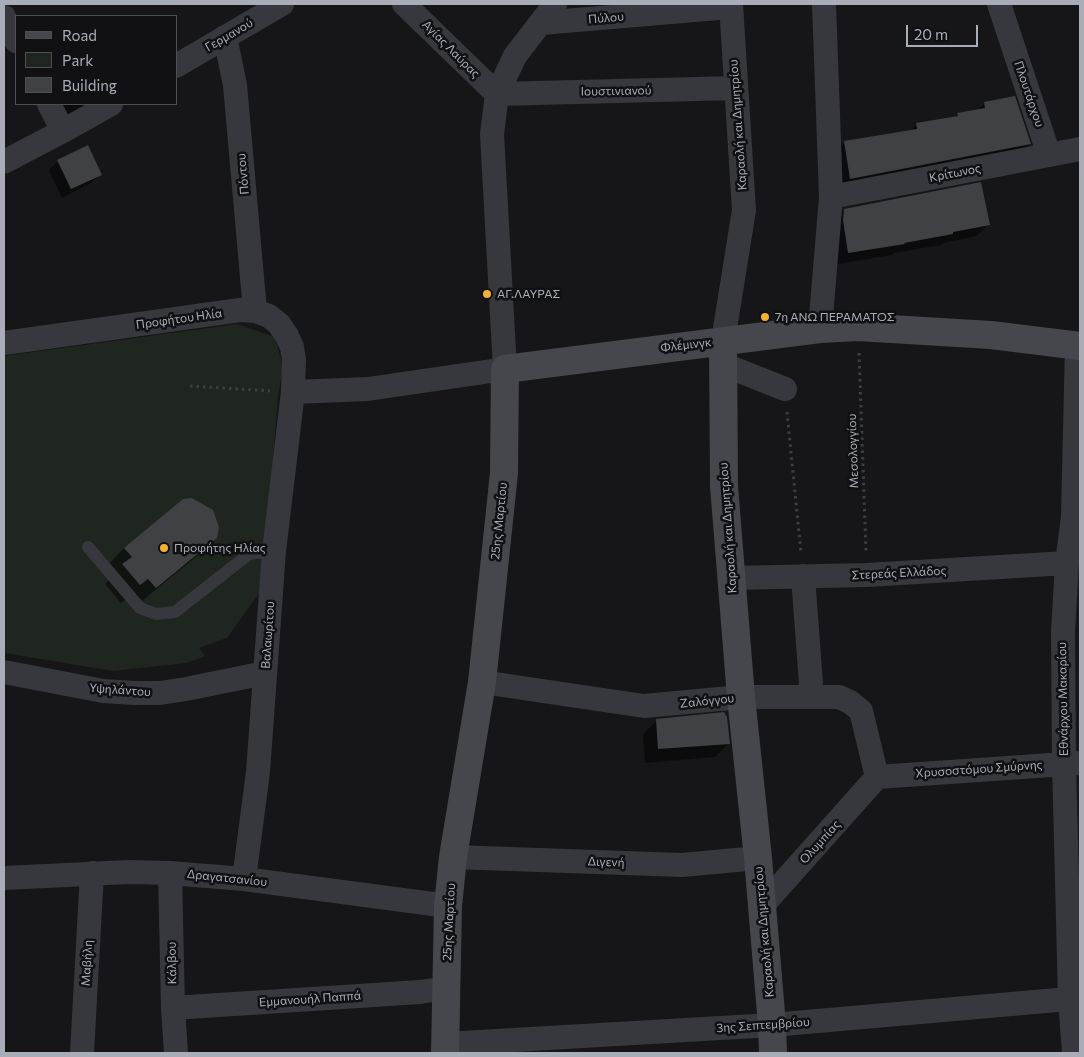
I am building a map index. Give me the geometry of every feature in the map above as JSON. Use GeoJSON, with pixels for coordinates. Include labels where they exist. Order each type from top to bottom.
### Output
{"type":"FeatureCollection","features":[{"type":"Feature","properties":{"kind":"street","name":"Γερμανού"},"geometry":{"type":"LineString","coordinates":[[178,65],[282,4]]}},
{"type":"Feature","properties":{"kind":"street","name":"Αγίας Λαύρας"},"geometry":{"type":"LineString","coordinates":[[404,4],[497,94]]}},
{"type":"Feature","properties":{"kind":"street","name":"25ης Μαρτίου"},"geometry":{"type":"LineString","coordinates":[[445,1048],[448,906],[453,858],[482,682],[504,473],[505,369],[492,134],[497,94],[515,56],[555,4]]}},
{"type":"Feature","properties":{"kind":"street"},"geometry":{"type":"LineString","coordinates":[[820,329],[831,197],[824,4]]}},
{"type":"Feature","properties":{"kind":"street","name":"Πλουτάρχου"},"geometry":{"type":"LineString","coordinates":[[999,4],[1050,155]]}},
{"type":"Feature","properties":{"kind":"street","name":"Πύλου"},"geometry":{"type":"LineString","coordinates":[[541,24],[731,6]]}},
{"type":"Feature","properties":{"kind":"street","name":"Καραολή και Δημητρίου"},"geometry":{"type":"LineString","coordinates":[[731,6],[744,210],[722,352],[724,486],[741,697],[758,858],[773,1053]]}},
{"type":"Feature","properties":{"kind":"street"},"geometry":{"type":"LineString","coordinates":[[4,17],[15,39]]}},
{"type":"Feature","properties":{"kind":"street","name":"Πόντου"},"geometry":{"type":"LineString","coordinates":[[225,37],[235,85],[256,311]]}},
{"type":"Feature","properties":{"kind":"street","name":"Ιουστινιανού"},"geometry":{"type":"LineString","coordinates":[[497,94],[736,88]]}},
{"type":"Feature","properties":{"kind":"street"},"geometry":{"type":"LineString","coordinates":[[50,105],[63,132]]}},
{"type":"Feature","properties":{"kind":"street"},"geometry":{"type":"LineString","coordinates":[[4,162],[63,132],[109,105]]}},
{"type":"Feature","properties":{"kind":"street","name":"Κρίτωνος"},"geometry":{"type":"LineString","coordinates":[[831,197],[1080,149]]}},
{"type":"Feature","properties":{"kind":"street","name":"Προφήτου Ηλία"},"geometry":{"type":"LineString","coordinates":[[4,343],[240,310],[256,311],[269,316],[279,324],[287,336],[292,347],[294,360],[294,392]]}},
{"type":"Feature","properties":{"kind":"street","name":"Φλέμινγκ"},"geometry":{"type":"LineString","coordinates":[[294,392],[368,389],[505,369],[722,352],[820,329],[858,327],[990,335],[1078,345]]}},
{"type":"Feature","properties":{"kind":"street","name":"Εθνάρχου Μακαρίου"},"geometry":{"type":"LineString","coordinates":[[1074,1053],[1072,631],[1067,563],[1074,517],[1078,345]]}},
{"type":"Feature","properties":{"kind":"street"},"geometry":{"type":"LineString","coordinates":[[722,352],[785,389]]}},
{"type":"Feature","properties":{"kind":"street","name":"Βαλαωρίτου"},"geometry":{"type":"LineString","coordinates":[[244,879],[258,772],[274,551],[294,392]]}},
{"type":"Feature","properties":{"kind":"street","name":"Στερεάς Ελλάδος"},"geometry":{"type":"LineString","coordinates":[[731,578],[867,575],[1067,563]]}},
{"type":"Feature","properties":{"kind":"street"},"geometry":{"type":"LineString","coordinates":[[803,576],[812,697]]}},
{"type":"Feature","properties":{"kind":"street","name":"Υψηλάντου"},"geometry":{"type":"LineString","coordinates":[[4,672],[103,690],[134,693],[196,688],[266,673]]}},
{"type":"Feature","properties":{"kind":"street","name":"Ζαλόγγου"},"geometry":{"type":"LineString","coordinates":[[482,682],[644,706],[741,697],[839,697],[850,702],[861,711],[877,777]]}},
{"type":"Feature","properties":{"kind":"street","name":"Χρυσοστόμου Σμύρνης"},"geometry":{"type":"LineString","coordinates":[[877,777],[1072,763]]}},
{"type":"Feature","properties":{"kind":"street","name":"Ολυμπίας"},"geometry":{"type":"LineString","coordinates":[[762,906],[877,777]]}},
{"type":"Feature","properties":{"kind":"street","name":"Διγενή"},"geometry":{"type":"LineString","coordinates":[[453,858],[682,865],[758,858]]}},
{"type":"Feature","properties":{"kind":"street","name":"Δραγατσανίου"},"geometry":{"type":"LineString","coordinates":[[4,878],[170,873],[244,879],[448,906]]}},
{"type":"Feature","properties":{"kind":"street","name":"Κάλβου"},"geometry":{"type":"LineString","coordinates":[[170,873],[176,1053]]}},
{"type":"Feature","properties":{"kind":"street","name":"Μαβήλη"},"geometry":{"type":"LineString","coordinates":[[82,1053],[92,874]]}},
{"type":"Feature","properties":{"kind":"street","name":"Εμμανουήλ Παππά"},"geometry":{"type":"LineString","coordinates":[[173,1008],[420,992],[447,988]]}},
{"type":"Feature","properties":{"kind":"street","name":"3ης Σεπτεμβρίου"},"geometry":{"type":"LineString","coordinates":[[445,1048],[772,1025],[1075,998]]}},
{"type":"Feature","properties":{"kind":"lane"},"geometry":{"type":"LineString","coordinates":[[88,547],[140,608],[156,614],[175,612],[249,554],[274,551]]}},
{"type":"Feature","properties":{"kind":"path","name":"Μεσολογγίου"},"geometry":{"type":"LineString","coordinates":[[858,327],[867,575]]}},
{"type":"Feature","properties":{"kind":"path"},"geometry":{"type":"LineString","coordinates":[[190,386],[294,392]]}},
{"type":"Feature","properties":{"kind":"path"},"geometry":{"type":"LineString","coordinates":[[785,389],[803,576]]}},
{"type":"Feature","properties":{"kind":"green space"},"geometry":{"type":"Polygon","coordinates":[[[237,324],[275,337],[283,367],[278,397],[263,588],[227,638],[199,648],[205,656],[187,663],[112,671],[4,653],[4,356],[237,324]]]}},
{"type":"Feature","properties":{"kind":"building"},"geometry":{"type":"Polygon","coordinates":[[[1015,96],[1031,144],[850,179],[844,141],[917,129],[916,123],[958,116],[957,113],[985,108],[984,102],[1015,96]]]}},
{"type":"Feature","properties":{"kind":"building"},"geometry":{"type":"Polygon","coordinates":[[[88,145],[102,175],[71,189],[57,160],[88,145]]]}},
{"type":"Feature","properties":{"kind":"building"},"geometry":{"type":"Polygon","coordinates":[[[981,182],[990,225],[905,244],[848,253],[843,220],[844,209],[981,182]]]}},
{"type":"Feature","properties":{"kind":"building","name":"Προφήτης Ηλίας"},"geometry":{"type":"Polygon","coordinates":[[[192,498],[213,510],[219,527],[217,538],[156,588],[148,579],[140,585],[122,564],[132,557],[124,548],[183,499],[192,498]]]}},
{"type":"Feature","properties":{"kind":"building"},"geometry":{"type":"Polygon","coordinates":[[[724,712],[727,717],[730,744],[658,749],[656,719],[724,712]]]}},
{"type":"Feature","properties":{"kind":"place","name":"ΑΓ.ΛΑΥΡΑΣ"},"geometry":{"type":"Point","coordinates":[487,294]}},
{"type":"Feature","properties":{"kind":"place","name":"7η ΑΝΩ ΠΕΡΑΜΑΤΟΣ"},"geometry":{"type":"Point","coordinates":[765,317]}},
{"type":"Feature","properties":{"kind":"place","name":"Προφήτης Ηλίας"},"geometry":{"type":"Point","coordinates":[164,548]}}]}
